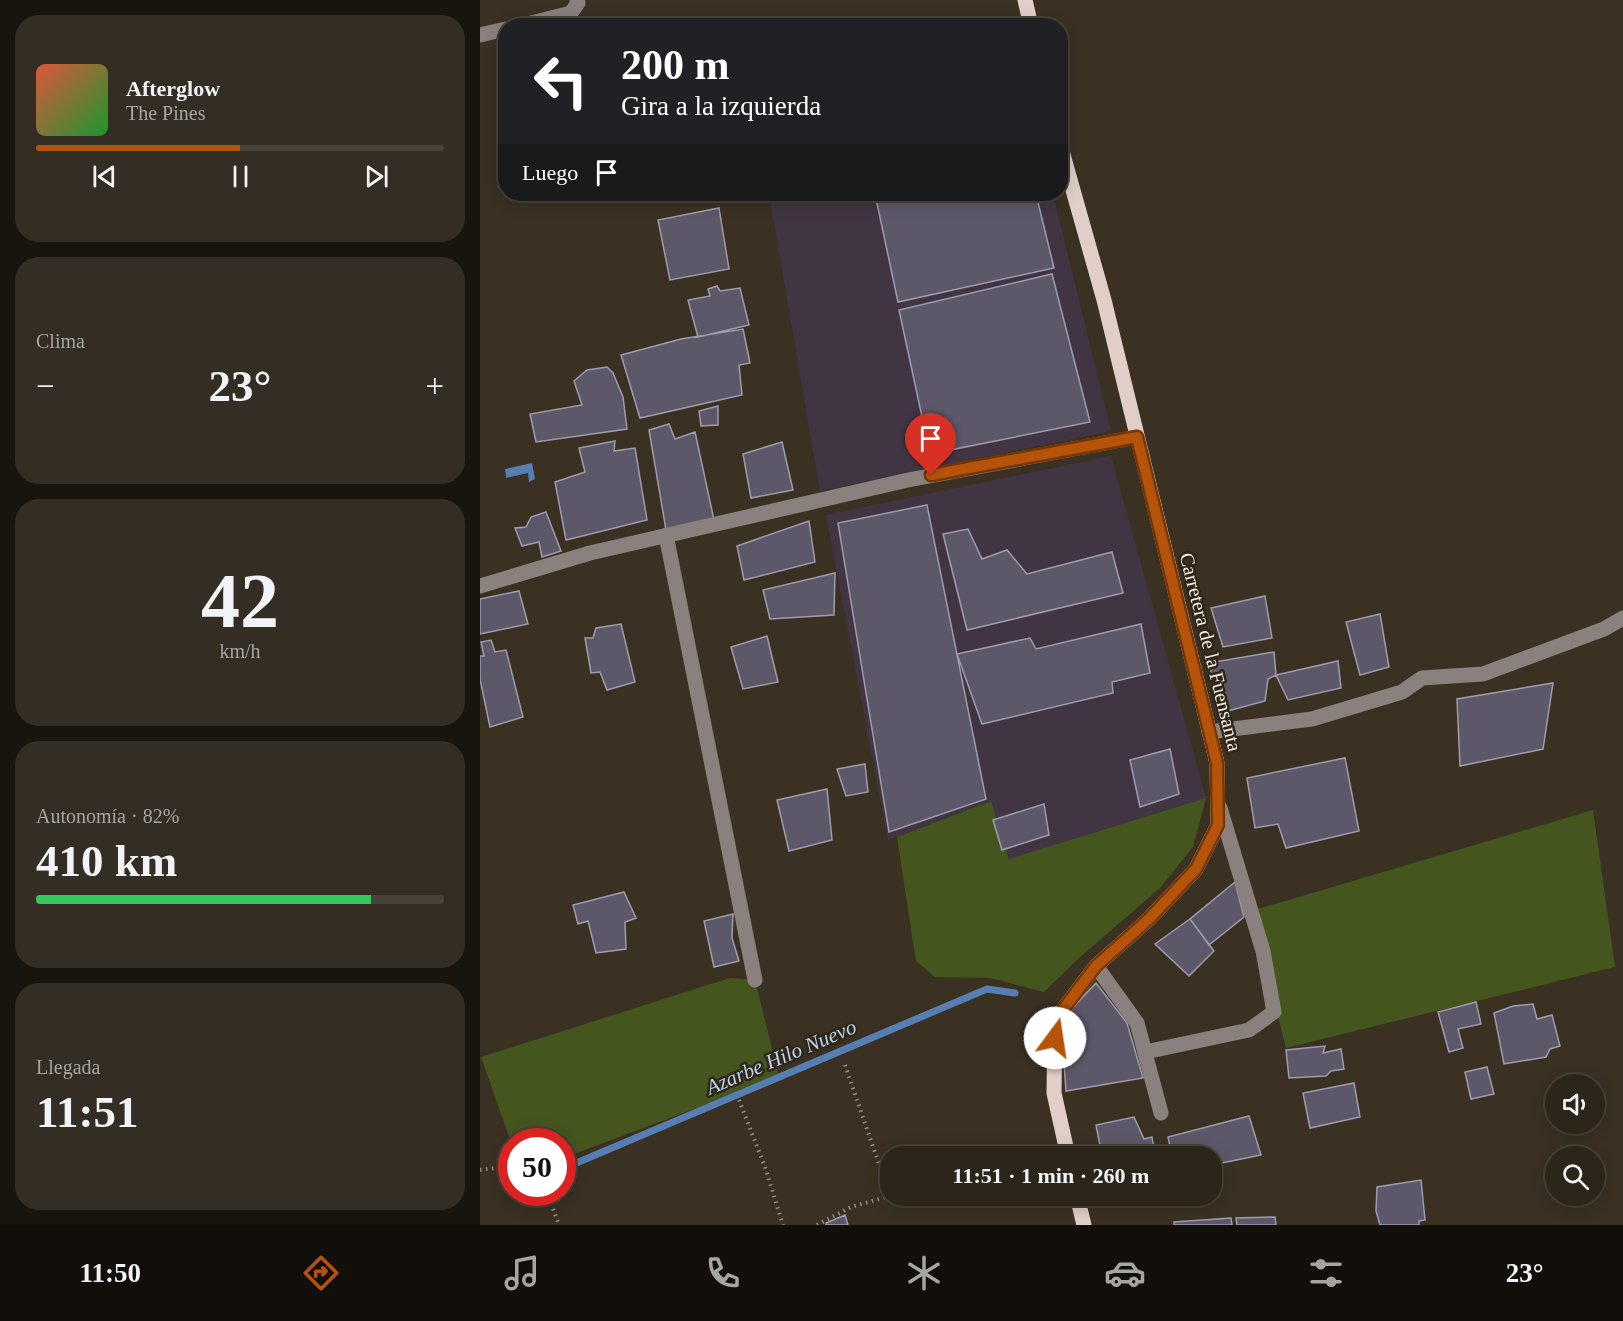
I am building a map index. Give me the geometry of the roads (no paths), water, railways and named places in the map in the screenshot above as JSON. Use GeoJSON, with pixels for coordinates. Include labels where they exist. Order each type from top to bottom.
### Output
{"type":"FeatureCollection","features":[{"type":"Feature","properties":{"kind":"main road"},"geometry":{"type":"LineString","coordinates":[[1025,0],[1029,18]]}},
{"type":"Feature","properties":{"kind":"main road","name":"Carretera de la Fuensanta"},"geometry":{"type":"LineString","coordinates":[[1066,1146],[1054,1093],[1055,1020],[1096,966],[1149,919],[1196,869],[1218,825],[1217,763],[1104,300],[1068,172]]}},
{"type":"Feature","properties":{"kind":"main road"},"geometry":{"type":"LineString","coordinates":[[1079,1206],[1084,1225]]}},
{"type":"Feature","properties":{"kind":"street"},"geometry":{"type":"LineString","coordinates":[[549,18],[571,12],[578,3],[577,0]]}},
{"type":"Feature","properties":{"kind":"street"},"geometry":{"type":"LineString","coordinates":[[480,35],[498,31]]}},
{"type":"Feature","properties":{"kind":"street"},"geometry":{"type":"LineString","coordinates":[[480,586],[590,552],[908,480],[1137,437]]}},
{"type":"Feature","properties":{"kind":"street"},"geometry":{"type":"LineString","coordinates":[[666,535],[755,980]]}},
{"type":"Feature","properties":{"kind":"street"},"geometry":{"type":"LineString","coordinates":[[1209,732],[1312,719],[1402,692],[1422,678],[1483,674],[1604,629],[1623,618]]}},
{"type":"Feature","properties":{"kind":"street"},"geometry":{"type":"LineString","coordinates":[[1145,1052],[1249,1030],[1274,1012],[1263,951],[1218,802]]}},
{"type":"Feature","properties":{"kind":"street"},"geometry":{"type":"LineString","coordinates":[[1096,966],[1137,1023],[1161,1113]]}},
{"type":"Feature","properties":{"kind":"water"},"geometry":{"type":"Polygon","coordinates":[[[532,463],[535,479],[529,482],[528,473],[506,478],[505,469],[532,463]]]}},
{"type":"Feature","properties":{"kind":"waterway","name":"Azarbe Hilo Nuevo"},"geometry":{"type":"LineString","coordinates":[[576,1163],[987,989],[1015,993]]}}]}
